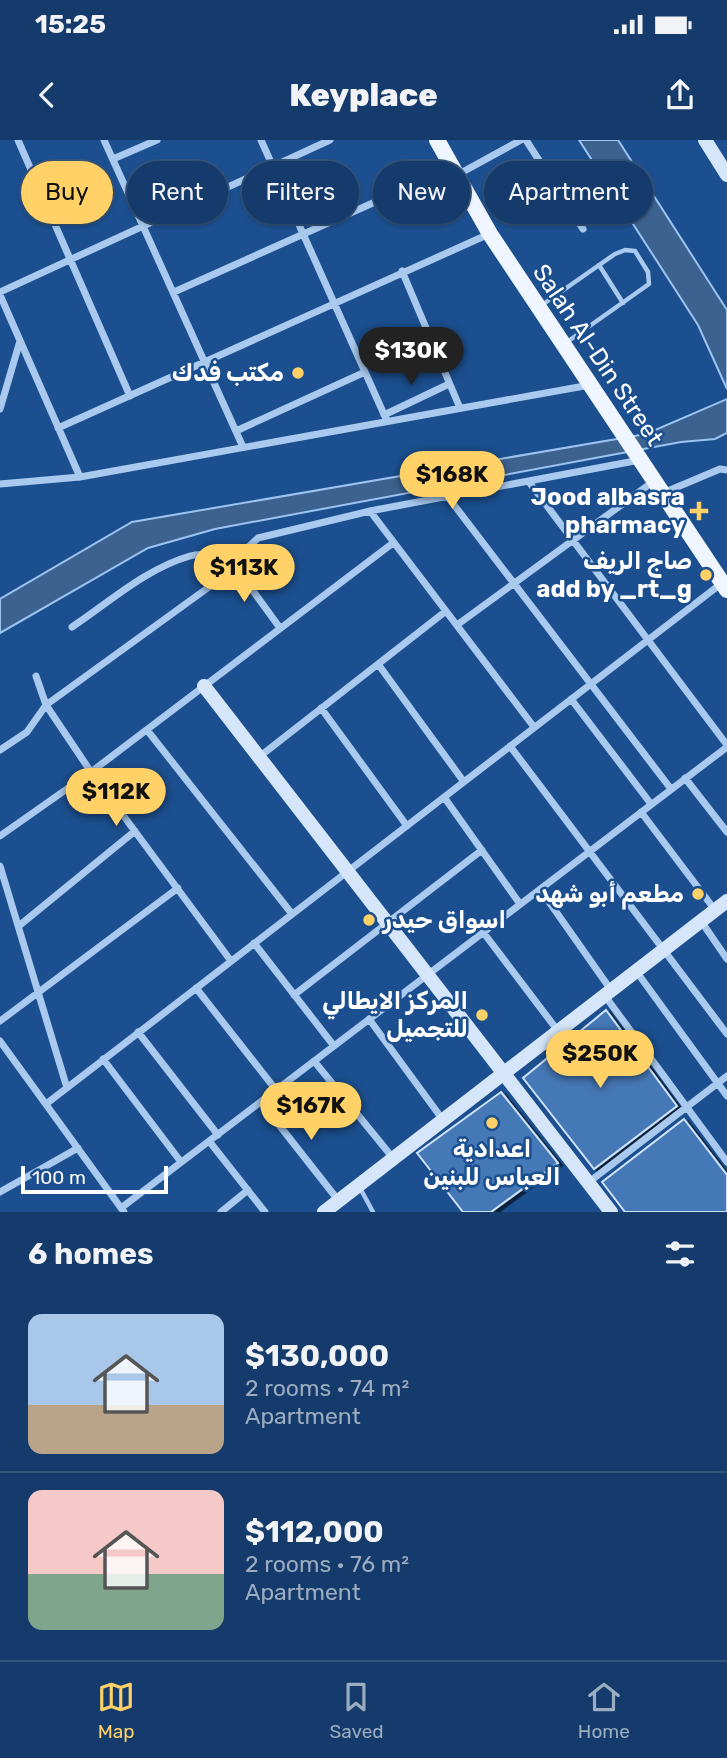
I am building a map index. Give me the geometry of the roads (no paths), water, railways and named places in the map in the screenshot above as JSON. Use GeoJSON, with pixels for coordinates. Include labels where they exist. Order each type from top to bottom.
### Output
{"type":"FeatureCollection","features":[{"type":"Feature","properties":{"kind":"main road","name":"Salah Al-Din Street"},"geometry":{"type":"LineString","coordinates":[[437,140],[449,161]]}},
{"type":"Feature","properties":{"kind":"main road","name":"Salah Al-Din Street"},"geometry":{"type":"LineString","coordinates":[[470,199],[490,234],[725,587]]}},
{"type":"Feature","properties":{"kind":"street"},"geometry":{"type":"LineString","coordinates":[[18,140],[130,396]]}},
{"type":"Feature","properties":{"kind":"street"},"geometry":{"type":"LineString","coordinates":[[104,140],[243,447]]}},
{"type":"Feature","properties":{"kind":"street"},"geometry":{"type":"LineString","coordinates":[[113,159],[157,140]]}},
{"type":"Feature","properties":{"kind":"street"},"geometry":{"type":"LineString","coordinates":[[261,140],[271,161]]}},
{"type":"Feature","properties":{"kind":"street"},"geometry":{"type":"LineString","coordinates":[[284,161],[330,140]]}},
{"type":"Feature","properties":{"kind":"street"},"geometry":{"type":"LineString","coordinates":[[470,164],[521,140]]}},
{"type":"Feature","properties":{"kind":"street"},"geometry":{"type":"LineString","coordinates":[[526,140],[583,229]]}},
{"type":"Feature","properties":{"kind":"street"},"geometry":{"type":"LineString","coordinates":[[705,140],[727,175]]}},
{"type":"Feature","properties":{"kind":"street"},"geometry":{"type":"LineString","coordinates":[[80,477],[0,293],[242,180]]}},
{"type":"Feature","properties":{"kind":"street"},"geometry":{"type":"LineString","coordinates":[[174,292],[373,206]]}},
{"type":"Feature","properties":{"kind":"street"},"geometry":{"type":"LineString","coordinates":[[299,224],[386,418]]}},
{"type":"Feature","properties":{"kind":"street"},"geometry":{"type":"LineString","coordinates":[[58,428],[402,271],[490,234]]}},
{"type":"Feature","properties":{"kind":"street"},"geometry":{"type":"LineString","coordinates":[[402,271],[460,408]]}},
{"type":"Feature","properties":{"kind":"street"},"geometry":{"type":"LineString","coordinates":[[0,408],[20,341]]}},
{"type":"Feature","properties":{"kind":"street"},"geometry":{"type":"LineString","coordinates":[[236,431],[365,372]]}},
{"type":"Feature","properties":{"kind":"street"},"geometry":{"type":"LineString","coordinates":[[386,418],[449,384]]}},
{"type":"Feature","properties":{"kind":"street"},"geometry":{"type":"LineString","coordinates":[[0,484],[80,477],[386,418],[591,385]]}},
{"type":"Feature","properties":{"kind":"street"},"geometry":{"type":"LineString","coordinates":[[232,562],[258,538],[370,511],[640,460]]}},
{"type":"Feature","properties":{"kind":"street"},"geometry":{"type":"LineString","coordinates":[[457,625],[573,540],[659,487],[720,469],[727,470]]}},
{"type":"Feature","properties":{"kind":"street"},"geometry":{"type":"LineString","coordinates":[[0,1041],[123,1210],[181,1162],[727,746],[529,482]]}},
{"type":"Feature","properties":{"kind":"street"},"geometry":{"type":"LineString","coordinates":[[449,497],[671,789]]}},
{"type":"Feature","properties":{"kind":"street"},"geometry":{"type":"LineString","coordinates":[[370,511],[534,727]]}},
{"type":"Feature","properties":{"kind":"street"},"geometry":{"type":"LineString","coordinates":[[0,836],[91,772],[393,542]]}},
{"type":"Feature","properties":{"kind":"street"},"geometry":{"type":"LineString","coordinates":[[72,627],[151,574],[191,556],[221,558],[232,562],[280,628]]}},
{"type":"Feature","properties":{"kind":"street"},"geometry":{"type":"LineString","coordinates":[[0,750],[27,732],[46,705],[209,587],[221,558]]}},
{"type":"Feature","properties":{"kind":"street"},"geometry":{"type":"LineString","coordinates":[[46,1104],[648,640],[725,587]]}},
{"type":"Feature","properties":{"kind":"street"},"geometry":{"type":"LineString","coordinates":[[259,758],[446,611]]}},
{"type":"Feature","properties":{"kind":"street"},"geometry":{"type":"LineString","coordinates":[[378,664],[464,782]]}},
{"type":"Feature","properties":{"kind":"street"},"geometry":{"type":"LineString","coordinates":[[36,676],[46,705],[91,772],[232,961]]}},
{"type":"Feature","properties":{"kind":"street"},"geometry":{"type":"LineString","coordinates":[[204,686],[611,1212]]}},
{"type":"Feature","properties":{"kind":"street"},"geometry":{"type":"LineString","coordinates":[[571,699],[651,804]]}},
{"type":"Feature","properties":{"kind":"street"},"geometry":{"type":"LineString","coordinates":[[321,708],[407,826]]}},
{"type":"Feature","properties":{"kind":"street"},"geometry":{"type":"LineString","coordinates":[[147,730],[292,914]]}},
{"type":"Feature","properties":{"kind":"street"},"geometry":{"type":"LineString","coordinates":[[510,746],[727,1034]]}},
{"type":"Feature","properties":{"kind":"street"},"geometry":{"type":"LineString","coordinates":[[685,778],[727,832]]}},
{"type":"Feature","properties":{"kind":"street"},"geometry":{"type":"LineString","coordinates":[[444,797],[520,904]]}},
{"type":"Feature","properties":{"kind":"street"},"geometry":{"type":"LineString","coordinates":[[324,1212],[721,906],[641,812]]}},
{"type":"Feature","properties":{"kind":"street"},"geometry":{"type":"LineString","coordinates":[[20,925],[135,831]]}},
{"type":"Feature","properties":{"kind":"street"},"geometry":{"type":"LineString","coordinates":[[294,995],[482,850]]}},
{"type":"Feature","properties":{"kind":"street"},"geometry":{"type":"LineString","coordinates":[[0,866],[67,1087]]}},
{"type":"Feature","properties":{"kind":"street"},"geometry":{"type":"LineString","coordinates":[[0,1021],[178,888]]}},
{"type":"Feature","properties":{"kind":"street"},"geometry":{"type":"LineString","coordinates":[[540,889],[608,993],[727,1162]]}},
{"type":"Feature","properties":{"kind":"street"},"geometry":{"type":"LineString","coordinates":[[701,921],[727,959]]}},
{"type":"Feature","properties":{"kind":"street"},"geometry":{"type":"LineString","coordinates":[[483,932],[558,1031]]}},
{"type":"Feature","properties":{"kind":"street"},"geometry":{"type":"LineString","coordinates":[[254,943],[334,1046]]}},
{"type":"Feature","properties":{"kind":"street"},"geometry":{"type":"LineString","coordinates":[[636,971],[727,1096]]}},
{"type":"Feature","properties":{"kind":"street"},"geometry":{"type":"LineString","coordinates":[[196,988],[276,1090]]}},
{"type":"Feature","properties":{"kind":"street"},"geometry":{"type":"LineString","coordinates":[[369,1019],[443,1120]]}},
{"type":"Feature","properties":{"kind":"street"},"geometry":{"type":"LineString","coordinates":[[138,1032],[218,1135]]}},
{"type":"Feature","properties":{"kind":"street"},"geometry":{"type":"LineString","coordinates":[[103,1059],[181,1162]]}},
{"type":"Feature","properties":{"kind":"street"},"geometry":{"type":"LineString","coordinates":[[314,1061],[393,1159]]}},
{"type":"Feature","properties":{"kind":"street"},"geometry":{"type":"LineString","coordinates":[[588,1183],[727,1076]]}},
{"type":"Feature","properties":{"kind":"street"},"geometry":{"type":"LineString","coordinates":[[261,1102],[339,1201]]}},
{"type":"Feature","properties":{"kind":"street"},"geometry":{"type":"LineString","coordinates":[[209,1141],[265,1212]]}},
{"type":"Feature","properties":{"kind":"street"},"geometry":{"type":"LineString","coordinates":[[0,1192],[78,1148]]}},
{"type":"Feature","properties":{"kind":"street"},"geometry":{"type":"LineString","coordinates":[[221,1212],[248,1190]]}},
{"type":"Feature","properties":{"kind":"lane"},"geometry":{"type":"LineString","coordinates":[[539,307],[599,265],[625,250],[635,251],[648,272],[649,284],[564,344]]}},
{"type":"Feature","properties":{"kind":"lane"},"geometry":{"type":"LineString","coordinates":[[599,265],[623,303]]}},
{"type":"Feature","properties":{"kind":"lane"},"geometry":{"type":"LineString","coordinates":[[359,1185],[373,1212]]}},
{"type":"Feature","properties":{"kind":"water"},"geometry":{"type":"Polygon","coordinates":[[[579,140],[618,140],[631,161],[593,161],[579,140]]]}},
{"type":"Feature","properties":{"kind":"water"},"geometry":{"type":"Polygon","coordinates":[[[653,195],[727,310],[727,389],[698,325],[633,224],[653,224],[653,195]]]}},
{"type":"Feature","properties":{"kind":"water"},"geometry":{"type":"Polygon","coordinates":[[[727,399],[727,433],[715,439],[681,442],[215,529],[148,548],[0,633],[0,599],[132,522],[646,434],[727,399]]]}},
{"type":"Feature","properties":{"kind":"place","name":"مكتب فدك"},"geometry":{"type":"Point","coordinates":[298,373]}},
{"type":"Feature","properties":{"kind":"place","name":"Jood albasra pharmacy"},"geometry":{"type":"Point","coordinates":[699,511]}},
{"type":"Feature","properties":{"kind":"place","name":"صاج الريف add by _rt_g"},"geometry":{"type":"Point","coordinates":[706,575]}},
{"type":"Feature","properties":{"kind":"place","name":"مطعم أبو شهد"},"geometry":{"type":"Point","coordinates":[698,894]}},
{"type":"Feature","properties":{"kind":"place","name":"اسواق حيدر"},"geometry":{"type":"Point","coordinates":[369,920]}},
{"type":"Feature","properties":{"kind":"place","name":"المركز الايطالي للتجميل"},"geometry":{"type":"Point","coordinates":[482,1015]}},
{"type":"Feature","properties":{"kind":"place","name":"اعدادية العباس للبنين"},"geometry":{"type":"Point","coordinates":[492,1123]}}]}
